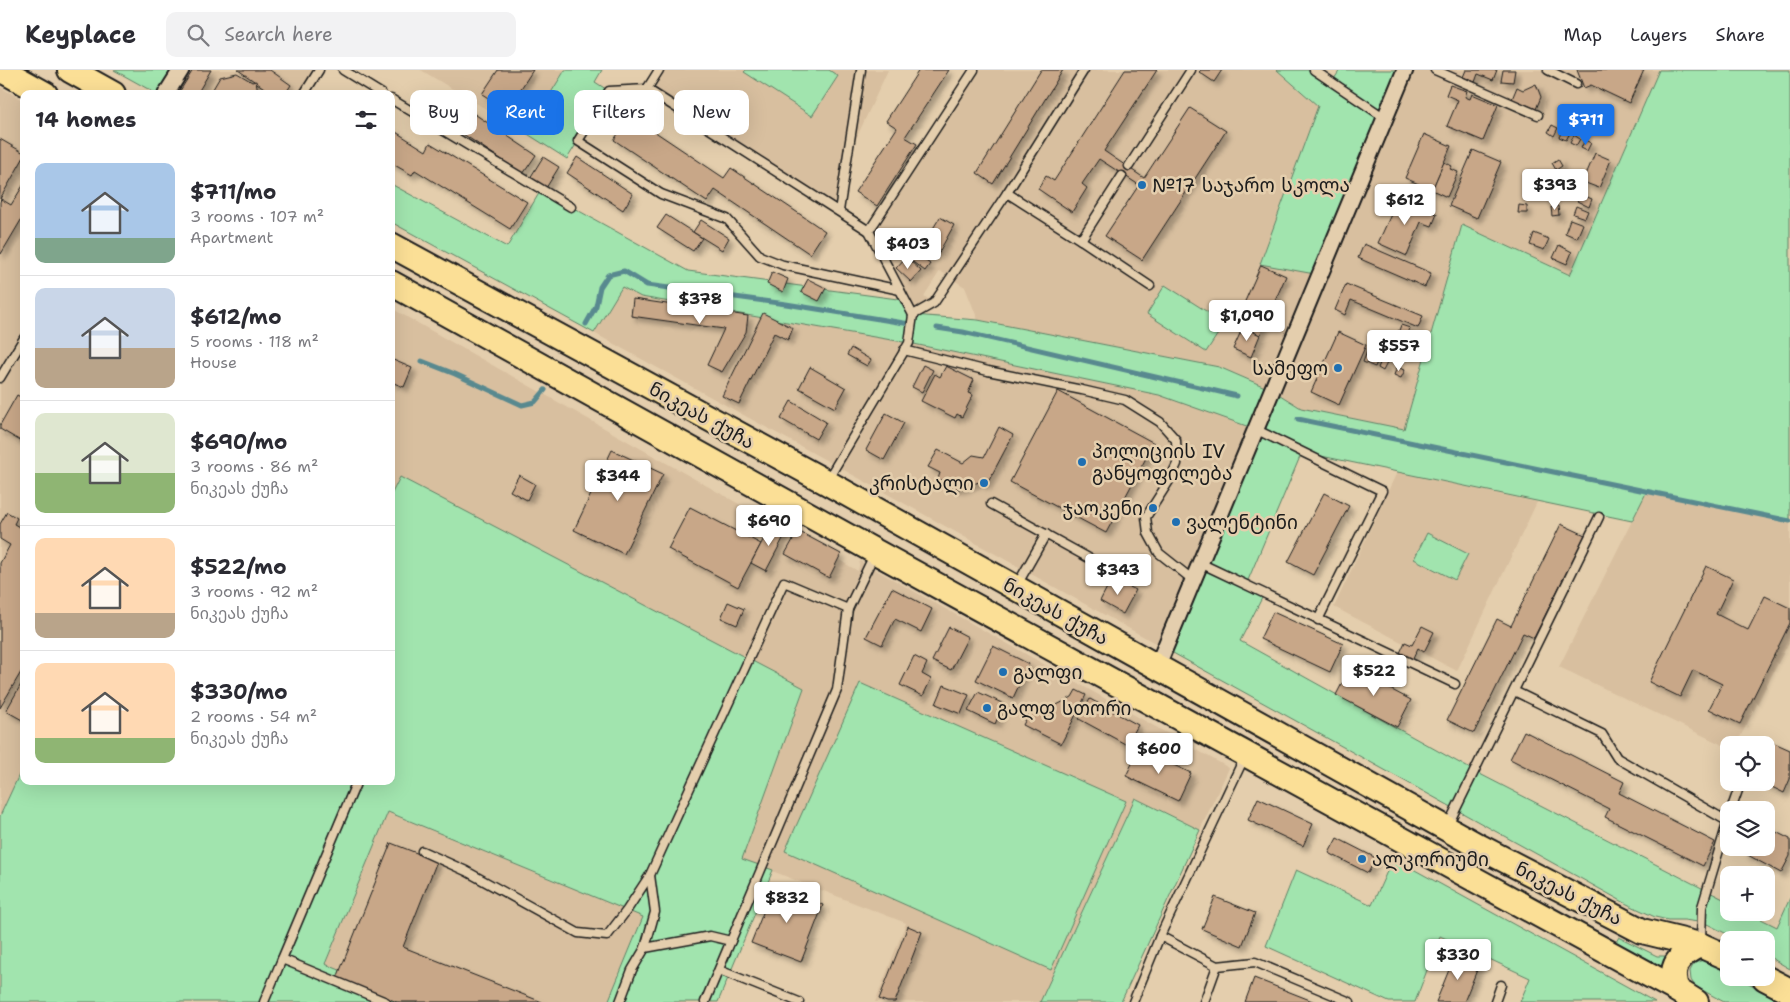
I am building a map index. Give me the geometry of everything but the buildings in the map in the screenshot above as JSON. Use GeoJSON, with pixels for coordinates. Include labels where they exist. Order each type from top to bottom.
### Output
{"type":"FeatureCollection","features":[{"type":"Feature","properties":{"kind":"main road"},"geometry":{"type":"LineString","coordinates":[[2,70],[38,90]]}},
{"type":"Feature","properties":{"kind":"main road"},"geometry":{"type":"LineString","coordinates":[[70,70],[106,90]]}},
{"type":"Feature","properties":{"kind":"main road","name":"ნიკეას ქუჩა"},"geometry":{"type":"LineString","coordinates":[[395,247],[826,482],[1446,828],[1642,931],[1700,945],[1720,953]]}},
{"type":"Feature","properties":{"kind":"main road","name":"ნიკეას ქუჩა"},"geometry":{"type":"LineString","coordinates":[[395,285],[876,552],[1687,996]]}},
{"type":"Feature","properties":{"kind":"main road"},"geometry":{"type":"LineString","coordinates":[[916,574],[934,543]]}},
{"type":"Feature","properties":{"kind":"main road"},"geometry":{"type":"LineString","coordinates":[[1687,996],[1673,979],[1674,970],[1683,954],[1700,945]]}},
{"type":"Feature","properties":{"kind":"main road"},"geometry":{"type":"LineString","coordinates":[[1775,983],[1790,991]]}},
{"type":"Feature","properties":{"kind":"street"},"geometry":{"type":"LineString","coordinates":[[168,90],[181,70]]}},
{"type":"Feature","properties":{"kind":"street"},"geometry":{"type":"LineString","coordinates":[[1157,667],[1405,70]]}},
{"type":"Feature","properties":{"kind":"lane"},"geometry":{"type":"LineString","coordinates":[[306,90],[319,70]]}},
{"type":"Feature","properties":{"kind":"lane"},"geometry":{"type":"LineString","coordinates":[[343,70],[376,90]]}},
{"type":"Feature","properties":{"kind":"lane"},"geometry":{"type":"LineString","coordinates":[[647,89],[659,70]]}},
{"type":"Feature","properties":{"kind":"lane"},"geometry":{"type":"LineString","coordinates":[[839,211],[862,70]]}},
{"type":"Feature","properties":{"kind":"lane"},"geometry":{"type":"LineString","coordinates":[[869,231],[974,70]]}},
{"type":"Feature","properties":{"kind":"lane"},"geometry":{"type":"LineString","coordinates":[[913,314],[934,303],[1007,193],[1084,70]]}},
{"type":"Feature","properties":{"kind":"lane"},"geometry":{"type":"LineString","coordinates":[[1129,166],[1192,70]]}},
{"type":"Feature","properties":{"kind":"lane"},"geometry":{"type":"LineString","coordinates":[[1314,70],[1385,118]]}},
{"type":"Feature","properties":{"kind":"lane"},"geometry":{"type":"LineString","coordinates":[[1435,70],[1538,115]]}},
{"type":"Feature","properties":{"kind":"lane"},"geometry":{"type":"LineString","coordinates":[[1548,70],[1576,84]]}},
{"type":"Feature","properties":{"kind":"lane"},"geometry":{"type":"LineString","coordinates":[[826,482],[909,343],[913,314],[869,231],[647,89],[609,91],[578,141],[661,194],[727,219],[760,256],[783,265],[900,290]]}},
{"type":"Feature","properties":{"kind":"lane"},"geometry":{"type":"LineString","coordinates":[[395,101],[571,207]]}},
{"type":"Feature","properties":{"kind":"lane"},"geometry":{"type":"LineString","coordinates":[[1081,240],[1122,176]]}},
{"type":"Feature","properties":{"kind":"lane"},"geometry":{"type":"LineString","coordinates":[[1007,193],[1150,286]]}},
{"type":"Feature","properties":{"kind":"lane"},"geometry":{"type":"LineString","coordinates":[[0,378],[20,345]]}},
{"type":"Feature","properties":{"kind":"lane"},"geometry":{"type":"LineString","coordinates":[[904,350],[988,371],[1125,400],[1160,422],[1176,440],[1177,464],[1169,481],[1146,518],[1148,533],[1159,553],[1193,580]]}},
{"type":"Feature","properties":{"kind":"lane"},"geometry":{"type":"LineString","coordinates":[[1255,429],[1382,492],[1318,620]]}},
{"type":"Feature","properties":{"kind":"lane"},"geometry":{"type":"LineString","coordinates":[[991,504],[1096,562]]}},
{"type":"Feature","properties":{"kind":"lane"},"geometry":{"type":"LineString","coordinates":[[1446,828],[1599,517]]}},
{"type":"Feature","properties":{"kind":"lane"},"geometry":{"type":"LineString","coordinates":[[1015,588],[1046,534]]}},
{"type":"Feature","properties":{"kind":"lane"},"geometry":{"type":"LineString","coordinates":[[705,1002],[838,690],[848,608],[876,552]]}},
{"type":"Feature","properties":{"kind":"lane"},"geometry":{"type":"LineString","coordinates":[[1200,563],[1455,684]]}},
{"type":"Feature","properties":{"kind":"lane"},"geometry":{"type":"LineString","coordinates":[[422,851],[466,870],[578,933],[607,936],[650,875],[784,582],[848,608]]}},
{"type":"Feature","properties":{"kind":"lane"},"geometry":{"type":"LineString","coordinates":[[1514,691],[1602,734],[1617,758],[1720,815]]}},
{"type":"Feature","properties":{"kind":"lane"},"geometry":{"type":"LineString","coordinates":[[1133,1002],[1160,936],[1245,754]]}},
{"type":"Feature","properties":{"kind":"lane"},"geometry":{"type":"LineString","coordinates":[[264,1002],[355,785]]}},
{"type":"Feature","properties":{"kind":"lane"},"geometry":{"type":"LineString","coordinates":[[1700,945],[1702,907],[1720,846]]}},
{"type":"Feature","properties":{"kind":"lane"},"geometry":{"type":"LineString","coordinates":[[620,1002],[632,970],[645,948],[655,912],[650,875]]}},
{"type":"Feature","properties":{"kind":"lane"},"geometry":{"type":"LineString","coordinates":[[645,948],[710,936],[731,941]]}},
{"type":"Feature","properties":{"kind":"lane"},"geometry":{"type":"LineString","coordinates":[[1160,936],[1217,966],[1255,962],[1350,1002]]}},
{"type":"Feature","properties":{"kind":"lane"},"geometry":{"type":"LineString","coordinates":[[282,959],[386,1002]]}},
{"type":"Feature","properties":{"kind":"lane"},"geometry":{"type":"LineString","coordinates":[[1204,1002],[1217,966]]}},
{"type":"Feature","properties":{"kind":"lane"},"geometry":{"type":"LineString","coordinates":[[719,970],[799,1002]]}},
{"type":"Feature","properties":{"kind":"lane"},"geometry":{"type":"LineString","coordinates":[[1495,1002],[1501,985]]}},
{"type":"Feature","properties":{"kind":"shaded area"},"geometry":{"type":"Polygon","coordinates":[[[181,70],[319,70],[306,90],[168,90],[181,70]]]}},
{"type":"Feature","properties":{"kind":"shaded area"},"geometry":{"type":"Polygon","coordinates":[[[421,70],[565,70],[553,90],[487,90],[487,110],[477,104],[477,90],[454,90],[421,70]]]}},
{"type":"Feature","properties":{"kind":"shaded area"},"geometry":{"type":"Polygon","coordinates":[[[659,70],[888,70],[848,156],[839,211],[719,135],[749,135],[749,90],[674,90],[674,106],[664,100],[664,90],[647,89],[659,70]]]}},
{"type":"Feature","properties":{"kind":"shaded area"},"geometry":{"type":"Polygon","coordinates":[[[974,70],[1277,70],[1318,106],[1260,263],[1405,70],[1659,70],[1570,275],[1462,225],[1404,429],[1301,408],[1272,390],[1219,367],[978,320],[965,287],[940,271],[924,296],[934,303],[913,315],[869,231],[974,70]]]}},
{"type":"Feature","properties":{"kind":"shaded area"},"geometry":{"type":"Polygon","coordinates":[[[0,87],[20,99],[20,773],[0,816],[0,87]]]}},
{"type":"Feature","properties":{"kind":"shaded area"},"geometry":{"type":"Polygon","coordinates":[[[622,286],[641,297],[909,343],[1159,395],[1255,429],[1164,648],[594,333],[622,286]]]}},
{"type":"Feature","properties":{"kind":"shaded area"},"geometry":{"type":"Polygon","coordinates":[[[395,310],[858,571],[860,561],[1229,768],[1200,830],[1135,798],[1040,1002],[875,1002],[906,923],[741,859],[400,477],[395,487],[395,310]]]}},
{"type":"Feature","properties":{"kind":"shaded area"},"geometry":{"type":"Polygon","coordinates":[[[1397,472],[1537,502],[1457,671],[1334,607],[1397,472]]]}},
{"type":"Feature","properties":{"kind":"shaded area"},"geometry":{"type":"Polygon","coordinates":[[[1647,491],[1790,521],[1790,640],[1741,736],[1720,736],[1720,744],[1559,667],[1647,491]]]}},
{"type":"Feature","properties":{"kind":"shaded area"},"geometry":{"type":"Polygon","coordinates":[[[387,812],[643,917],[608,1002],[418,1002],[325,964],[387,812]]]}},
{"type":"Feature","properties":{"kind":"green space"},"geometry":{"type":"Polygon","coordinates":[[[114,70],[181,70],[168,90],[150,90],[114,70]]]}},
{"type":"Feature","properties":{"kind":"green space"},"geometry":{"type":"Polygon","coordinates":[[[565,70],[602,70],[595,82],[607,90],[574,90],[574,135],[582,135],[567,159],[529,135],[564,135],[564,90],[553,90],[565,70]]]}},
{"type":"Feature","properties":{"kind":"green space"},"geometry":{"type":"Polygon","coordinates":[[[746,70],[829,70],[838,76],[812,116],[744,72],[746,70]]]}},
{"type":"Feature","properties":{"kind":"green space"},"geometry":{"type":"Polygon","coordinates":[[[1277,70],[1314,70],[1332,82],[1340,70],[1405,70],[1320,275],[1260,264],[1318,106],[1277,70]]]}},
{"type":"Feature","properties":{"kind":"green space"},"geometry":{"type":"Polygon","coordinates":[[[1659,70],[1790,70],[1790,521],[1647,491],[1632,521],[1302,452],[1246,585],[1264,594],[1240,641],[1474,771],[1720,897],[1720,921],[1765,921],[1777,927],[1790,898],[1790,969],[1775,960],[1775,931],[1721,931],[1705,923],[1655,917],[1627,904],[1164,648],[1255,429],[1159,395],[909,343],[641,297],[622,287],[594,333],[395,224],[395,186],[507,247],[541,190],[688,271],[905,300],[913,315],[978,320],[1219,367],[1272,390],[1301,408],[1404,429],[1462,225],[1570,275],[1659,70]]]}},
{"type":"Feature","properties":{"kind":"green space"},"geometry":{"type":"Polygon","coordinates":[[[1165,285],[1225,323],[1206,352],[1147,314],[1165,285]]]}},
{"type":"Feature","properties":{"kind":"green space"},"geometry":{"type":"Polygon","coordinates":[[[400,477],[804,688],[742,859],[773,870],[718,1002],[608,1002],[643,917],[388,812],[325,964],[418,1002],[0,1002],[0,816],[20,773],[20,785],[395,785],[395,487],[400,477]]]}},
{"type":"Feature","properties":{"kind":"green space"},"geometry":{"type":"Polygon","coordinates":[[[1427,533],[1468,554],[1455,580],[1414,559],[1427,533]]]}},
{"type":"Feature","properties":{"kind":"green space"},"geometry":{"type":"Polygon","coordinates":[[[860,683],[1126,801],[1051,970],[785,851],[860,683]]]}},
{"type":"Feature","properties":{"kind":"green space"},"geometry":{"type":"Polygon","coordinates":[[[1135,798],[1200,830],[1121,1002],[1040,1002],[1135,798]]]}},
{"type":"Feature","properties":{"kind":"green space"},"geometry":{"type":"Polygon","coordinates":[[[1393,858],[1655,1002],[1520,1002],[1530,978],[1440,936],[1415,1002],[1389,1002],[1266,946],[1296,870],[1372,905],[1393,858]]]}},
{"type":"Feature","properties":{"kind":"green space"},"geometry":{"type":"Polygon","coordinates":[[[1619,937],[1657,956],[1668,956],[1663,967],[1616,942],[1619,937]]]}},
{"type":"Feature","properties":{"kind":"green space"},"geometry":{"type":"Polygon","coordinates":[[[1703,960],[1720,967],[1720,986],[1754,986],[1784,1002],[1724,1002],[1695,986],[1691,980],[1690,971],[1695,963],[1703,960]]]}},
{"type":"Feature","properties":{"kind":"waterway"},"geometry":{"type":"LineString","coordinates":[[586,324],[596,306],[600,287],[608,275],[624,271],[647,285],[786,304],[910,324]]}},
{"type":"Feature","properties":{"kind":"waterway"},"geometry":{"type":"LineString","coordinates":[[937,328],[963,332],[1237,396]]}},
{"type":"Feature","properties":{"kind":"waterway"},"geometry":{"type":"LineString","coordinates":[[422,361],[522,405],[535,402],[545,390]]}},
{"type":"Feature","properties":{"kind":"waterway"},"geometry":{"type":"LineString","coordinates":[[1298,419],[1790,521]]}},
{"type":"Feature","properties":{"kind":"place","name":"№17 საჯარო სკოლა"},"geometry":{"type":"Point","coordinates":[1142,185]}},
{"type":"Feature","properties":{"kind":"place","name":"სამეფო"},"geometry":{"type":"Point","coordinates":[1338,368]}},
{"type":"Feature","properties":{"kind":"place","name":"პოლიციის IV განყოფილება"},"geometry":{"type":"Point","coordinates":[1082,462]}},
{"type":"Feature","properties":{"kind":"place","name":"კრისტალი"},"geometry":{"type":"Point","coordinates":[984,483]}},
{"type":"Feature","properties":{"kind":"place","name":"ჯაოკენი"},"geometry":{"type":"Point","coordinates":[1153,508]}},
{"type":"Feature","properties":{"kind":"place","name":"ვალენტინი"},"geometry":{"type":"Point","coordinates":[1176,522]}},
{"type":"Feature","properties":{"kind":"place","name":"გალფი"},"geometry":{"type":"Point","coordinates":[1003,672]}},
{"type":"Feature","properties":{"kind":"place","name":"გალფ სთორი"},"geometry":{"type":"Point","coordinates":[987,708]}},
{"type":"Feature","properties":{"kind":"place","name":"ალკორიუმი"},"geometry":{"type":"Point","coordinates":[1362,859]}}]}
